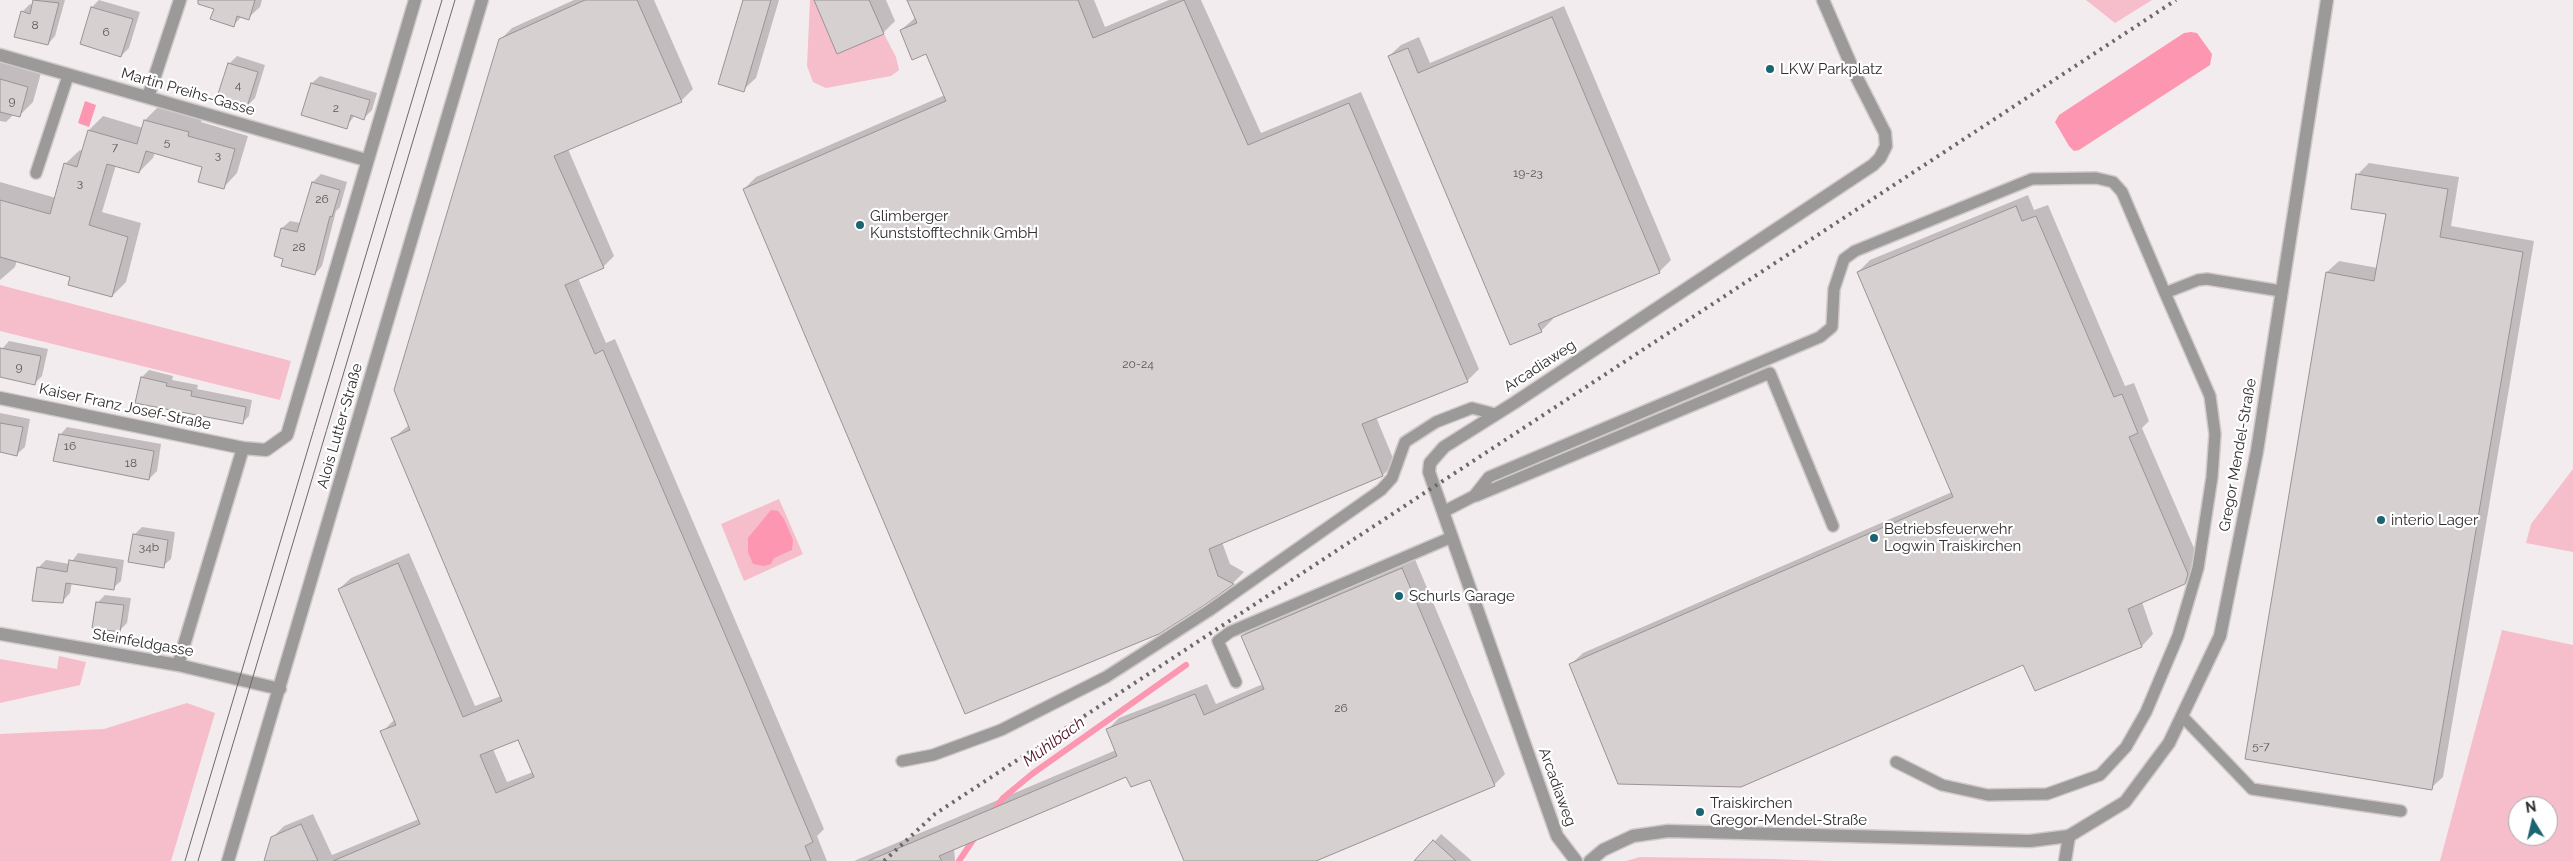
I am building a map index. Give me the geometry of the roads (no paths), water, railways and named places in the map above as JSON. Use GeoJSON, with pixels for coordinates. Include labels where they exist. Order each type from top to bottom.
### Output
{"type":"FeatureCollection","features":[{"type":"Feature","properties":{"kind":"street"},"geometry":{"type":"LineString","coordinates":[[148,97],[180,0]]}},
{"type":"Feature","properties":{"kind":"street"},"geometry":{"type":"LineString","coordinates":[[178,665],[243,448],[266,450],[287,435],[366,160],[415,0]]}},
{"type":"Feature","properties":{"kind":"street","name":"Alois Lutter-Straße"},"geometry":{"type":"LineString","coordinates":[[228,861],[482,0]]}},
{"type":"Feature","properties":{"kind":"street","name":"Arcadiaweg"},"geometry":{"type":"LineString","coordinates":[[1576,861],[1556,836],[1429,472],[1430,463],[1444,447],[1873,165],[1880,158],[1886,146],[1885,133],[1855,74],[1823,0]]}},
{"type":"Feature","properties":{"kind":"street","name":"Gregor Mendel-Straße"},"geometry":{"type":"LineString","coordinates":[[2069,836],[2125,802],[2169,743],[2220,636],[2257,451],[2327,0]]}},
{"type":"Feature","properties":{"kind":"street","name":"Martin Preihs-Gasse"},"geometry":{"type":"LineString","coordinates":[[0,55],[366,160]]}},
{"type":"Feature","properties":{"kind":"street","name":"Kaiser Franz Josef-Straße"},"geometry":{"type":"LineString","coordinates":[[0,398],[243,448]]}},
{"type":"Feature","properties":{"kind":"street","name":"Steinfeldgasse"},"geometry":{"type":"LineString","coordinates":[[0,634],[178,665],[280,689]]}},
{"type":"Feature","properties":{"kind":"street"},"geometry":{"type":"LineString","coordinates":[[1590,861],[1603,850],[1633,836],[1668,831],[2030,840],[2069,836],[2066,861]]}},
{"type":"Feature","properties":{"kind":"lane"},"geometry":{"type":"LineString","coordinates":[[36,173],[68,76]]}},
{"type":"Feature","properties":{"kind":"lane"},"geometry":{"type":"LineString","coordinates":[[1474,496],[1489,476],[1820,337],[1832,327],[1834,289],[1844,259],[1855,251],[2032,179],[2096,178],[2113,182],[2122,192],[2210,396],[2215,434],[2212,477],[2198,568],[2178,636],[2146,712],[2126,746],[2100,775],[2047,794],[1988,795],[1942,785],[1896,762]]}},
{"type":"Feature","properties":{"kind":"lane"},"geometry":{"type":"LineString","coordinates":[[2165,294],[2198,280],[2207,279],[2281,291]]}},
{"type":"Feature","properties":{"kind":"lane"},"geometry":{"type":"LineString","coordinates":[[1443,512],[1474,496],[1770,373],[1834,526]]}},
{"type":"Feature","properties":{"kind":"lane"},"geometry":{"type":"LineString","coordinates":[[902,761],[933,755],[1001,730],[1106,677],[1210,610],[1381,490],[1392,478],[1405,442],[1436,422],[1472,408],[1495,414]]}},
{"type":"Feature","properties":{"kind":"lane"},"geometry":{"type":"LineString","coordinates":[[1236,682],[1218,641],[1230,632],[1452,537]]}},
{"type":"Feature","properties":{"kind":"lane"},"geometry":{"type":"LineString","coordinates":[[2182,716],[2252,789],[2401,810]]}},
{"type":"Feature","properties":{"kind":"waterway","name":"Mühlbach"},"geometry":{"type":"LineString","coordinates":[[992,813],[1003,798],[1032,774],[1186,665]]}},
{"type":"Feature","properties":{"kind":"waterway","name":"Mühlbach"},"geometry":{"type":"LineString","coordinates":[[959,861],[975,837]]}},
{"type":"Feature","properties":{"kind":"tram line"},"geometry":{"type":"LineString","coordinates":[[185,861],[442,0]]}},
{"type":"Feature","properties":{"kind":"tram line"},"geometry":{"type":"LineString","coordinates":[[198,861],[455,0]]}},
{"type":"Feature","properties":{"kind":"railway"},"geometry":{"type":"LineString","coordinates":[[884,861],[935,814],[2176,0]]}},
{"type":"Feature","properties":{"kind":"place","name":"LKW Parkplatz"},"geometry":{"type":"Point","coordinates":[1770,69]}},
{"type":"Feature","properties":{"kind":"place","name":"Glimberger Kunststofftechnik GmbH"},"geometry":{"type":"Point","coordinates":[860,225]}},
{"type":"Feature","properties":{"kind":"place","name":"interio Lager"},"geometry":{"type":"Point","coordinates":[2381,520]}},
{"type":"Feature","properties":{"kind":"place","name":"Betriebsfeuerwehr Logwin Traiskirchen"},"geometry":{"type":"Point","coordinates":[1874,538]}},
{"type":"Feature","properties":{"kind":"place","name":"Schurls Garage"},"geometry":{"type":"Point","coordinates":[1399,596]}},
{"type":"Feature","properties":{"kind":"place","name":"Traiskirchen Gregor-Mendel-Straße"},"geometry":{"type":"Point","coordinates":[1700,812]}}]}
